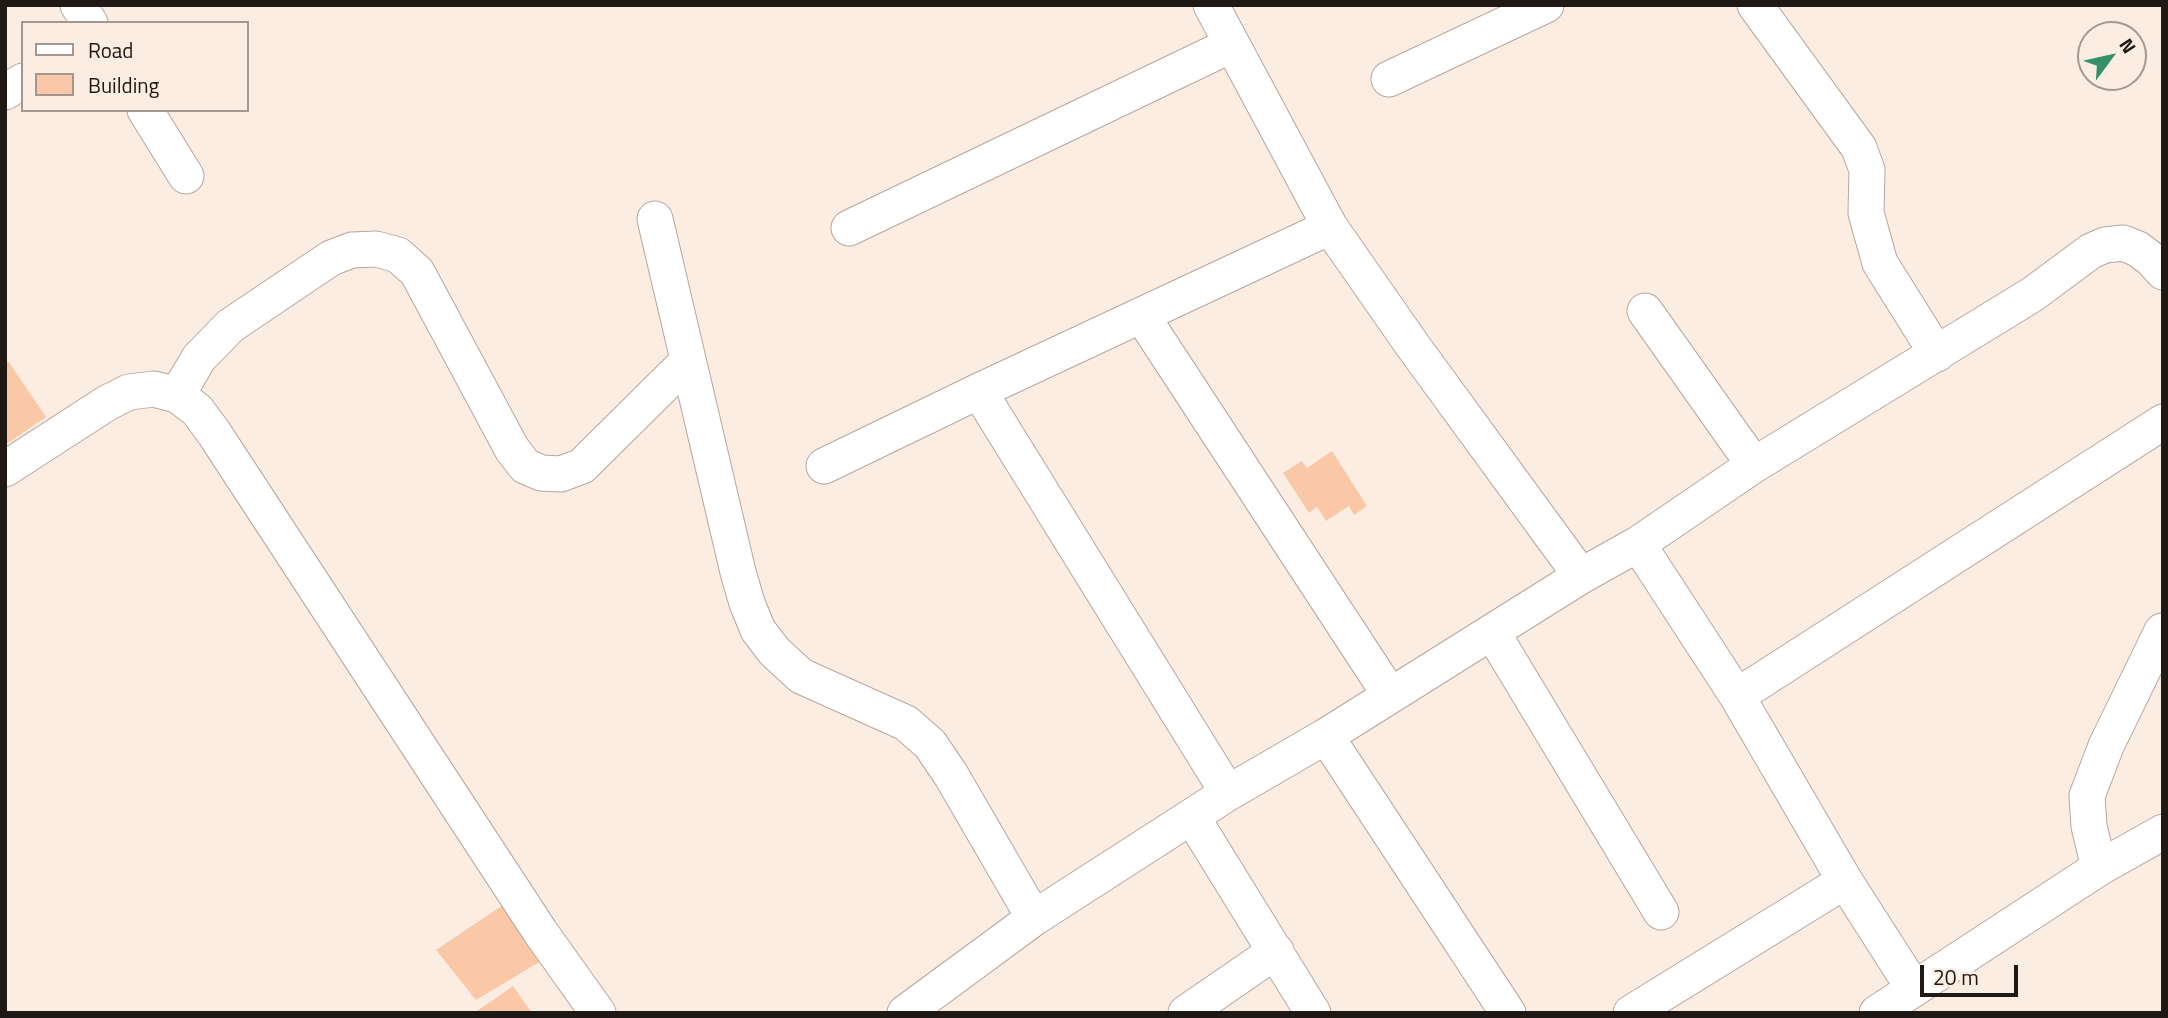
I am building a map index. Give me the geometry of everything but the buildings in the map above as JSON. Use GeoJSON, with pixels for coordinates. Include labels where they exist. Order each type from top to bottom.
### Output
{"type":"FeatureCollection","features":[{"type":"Feature","properties":{"kind":"street"},"geometry":{"type":"LineString","coordinates":[[78,5],[88,21]]}},
{"type":"Feature","properties":{"kind":"street"},"geometry":{"type":"LineString","coordinates":[[1211,5],[1331,227],[1581,576]]}},
{"type":"Feature","properties":{"kind":"street"},"geometry":{"type":"LineString","coordinates":[[1389,79],[1546,5]]}},
{"type":"Feature","properties":{"kind":"street"},"geometry":{"type":"LineString","coordinates":[[1755,5],[1859,148],[1867,170],[1866,213],[1880,263],[1937,354]]}},
{"type":"Feature","properties":{"kind":"street"},"geometry":{"type":"LineString","coordinates":[[849,228],[1231,45]]}},
{"type":"Feature","properties":{"kind":"street"},"geometry":{"type":"LineString","coordinates":[[5,92],[21,82]]}},
{"type":"Feature","properties":{"kind":"street"},"geometry":{"type":"LineString","coordinates":[[146,112],[186,176]]}},
{"type":"Feature","properties":{"kind":"street"},"geometry":{"type":"LineString","coordinates":[[654,219],[741,582],[758,629],[774,651],[800,676],[905,723],[930,744],[951,775],[1034,918]]}},
{"type":"Feature","properties":{"kind":"street"},"geometry":{"type":"LineString","coordinates":[[824,467],[979,391],[1331,227]]}},
{"type":"Feature","properties":{"kind":"street"},"geometry":{"type":"LineString","coordinates":[[905,1013],[1034,918],[1228,793],[1326,736],[1581,576],[1639,544],[1754,465],[2033,294],[2091,251],[2105,245],[2123,243],[2138,249],[2163,272]]}},
{"type":"Feature","properties":{"kind":"street"},"geometry":{"type":"LineString","coordinates":[[177,395],[199,358],[230,326],[331,258],[352,250],[376,249],[398,256],[417,272],[512,449],[525,466],[541,472],[561,474],[582,466],[688,361]]}},
{"type":"Feature","properties":{"kind":"street"},"geometry":{"type":"LineString","coordinates":[[1645,311],[1754,465]]}},
{"type":"Feature","properties":{"kind":"street"},"geometry":{"type":"LineString","coordinates":[[1142,316],[1390,695]]}},
{"type":"Feature","properties":{"kind":"street"},"geometry":{"type":"LineString","coordinates":[[5,469],[107,403],[130,393],[154,389],[177,395],[197,410],[541,933],[598,1013]]}},
{"type":"Feature","properties":{"kind":"street"},"geometry":{"type":"LineString","coordinates":[[979,391],[1228,793]]}},
{"type":"Feature","properties":{"kind":"street"},"geometry":{"type":"LineString","coordinates":[[1737,696],[2159,434]]}},
{"type":"Feature","properties":{"kind":"street"},"geometry":{"type":"LineString","coordinates":[[1639,544],[1737,696],[1845,881],[1914,989]]}},
{"type":"Feature","properties":{"kind":"street"},"geometry":{"type":"LineString","coordinates":[[2099,867],[2089,826],[2087,796],[2106,746],[2162,631]]}},
{"type":"Feature","properties":{"kind":"street"},"geometry":{"type":"LineString","coordinates":[[1492,632],[1661,912]]}},
{"type":"Feature","properties":{"kind":"street"},"geometry":{"type":"LineString","coordinates":[[1326,736],[1508,1013]]}},
{"type":"Feature","properties":{"kind":"street"},"geometry":{"type":"LineString","coordinates":[[1192,817],[1313,1013]]}},
{"type":"Feature","properties":{"kind":"street"},"geometry":{"type":"LineString","coordinates":[[1877,1013],[2099,867],[2163,832]]}},
{"type":"Feature","properties":{"kind":"street"},"geometry":{"type":"LineString","coordinates":[[1631,1013],[1845,881]]}},
{"type":"Feature","properties":{"kind":"street"},"geometry":{"type":"LineString","coordinates":[[1186,1013],[1276,951]]}}]}
